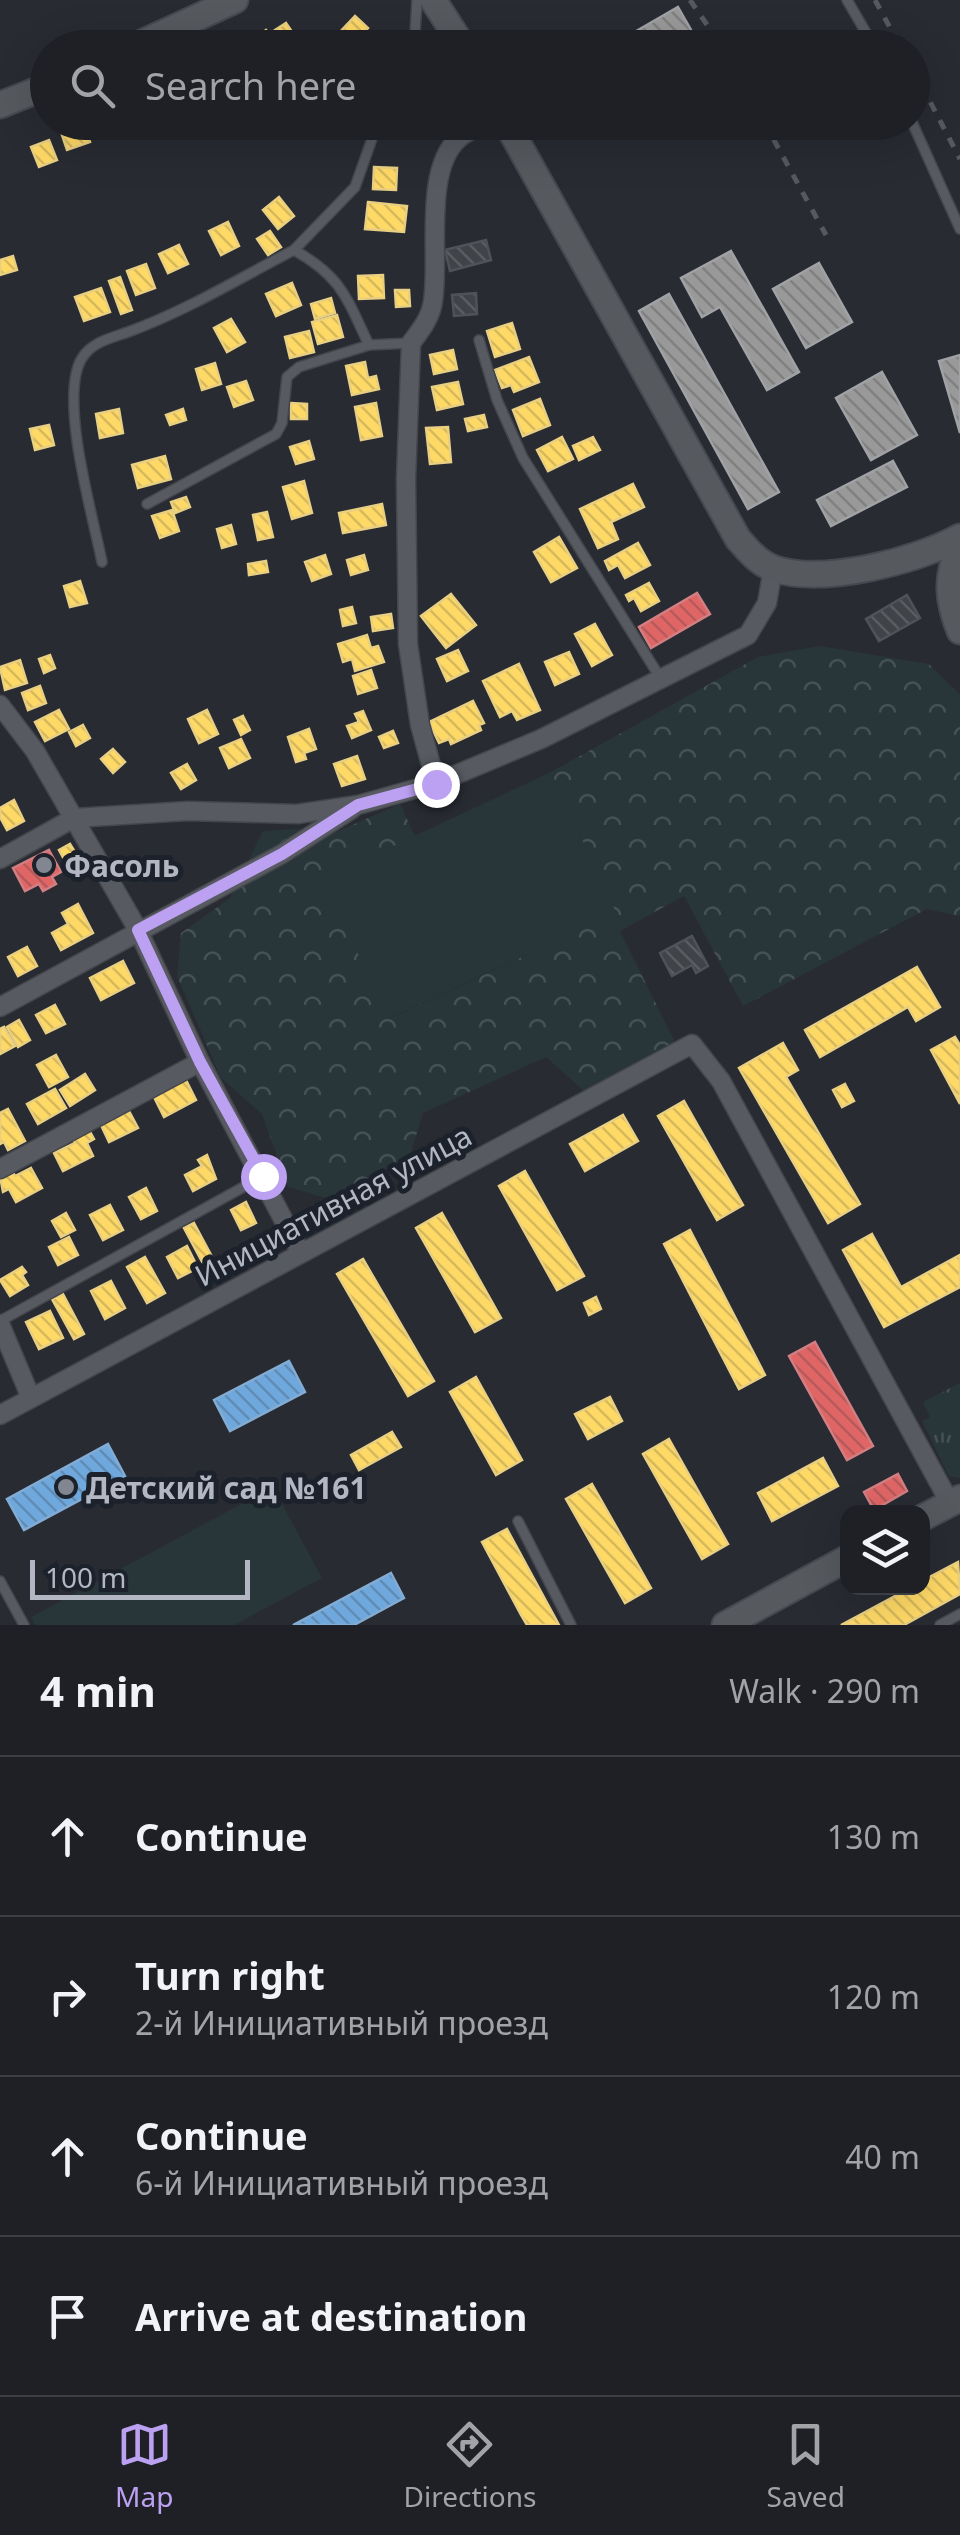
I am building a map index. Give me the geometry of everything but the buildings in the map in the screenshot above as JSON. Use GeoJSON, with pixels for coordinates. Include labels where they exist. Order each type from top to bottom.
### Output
{"type":"FeatureCollection","features":[{"type":"Feature","properties":{"kind":"street"},"geometry":{"type":"LineString","coordinates":[[169,30],[235,0]]}},
{"type":"Feature","properties":{"kind":"street"},"geometry":{"type":"LineString","coordinates":[[434,0],[453,30]]}},
{"type":"Feature","properties":{"kind":"street"},"geometry":{"type":"LineString","coordinates":[[0,105],[30,93]]}},
{"type":"Feature","properties":{"kind":"street"},"geometry":{"type":"LineString","coordinates":[[436,784],[420,724],[408,644],[406,479],[412,343],[424,328],[433,304],[438,182],[444,159],[457,140]]}},
{"type":"Feature","properties":{"kind":"street"},"geometry":{"type":"LineString","coordinates":[[516,140],[738,539],[755,558],[773,568],[799,573],[860,570],[921,554],[960,537]]}},
{"type":"Feature","properties":{"kind":"street"},"geometry":{"type":"LineString","coordinates":[[960,548],[949,578],[950,603],[960,631]]}},
{"type":"Feature","properties":{"kind":"street"},"geometry":{"type":"LineString","coordinates":[[0,859],[74,818],[188,812],[297,814],[358,805],[436,784],[541,739],[748,635],[767,603],[773,568]]}},
{"type":"Feature","properties":{"kind":"street"},"geometry":{"type":"LineString","coordinates":[[0,705],[35,751],[138,930],[200,1062],[301,1253]]}},
{"type":"Feature","properties":{"kind":"street"},"geometry":{"type":"LineString","coordinates":[[0,1007],[282,854],[358,805]]}},
{"type":"Feature","properties":{"kind":"street","name":"Инициативная улица"},"geometry":{"type":"LineString","coordinates":[[0,1415],[692,1044],[722,1081],[955,1500]]}},
{"type":"Feature","properties":{"kind":"street"},"geometry":{"type":"LineString","coordinates":[[0,1169],[200,1062]]}},
{"type":"Feature","properties":{"kind":"street"},"geometry":{"type":"LineString","coordinates":[[0,1323],[31,1398]]}},
{"type":"Feature","properties":{"kind":"street"},"geometry":{"type":"LineString","coordinates":[[930,1514],[955,1500]]}},
{"type":"Feature","properties":{"kind":"street"},"geometry":{"type":"LineString","coordinates":[[725,1625],[840,1562]]}},
{"type":"Feature","properties":{"kind":"lane"},"geometry":{"type":"LineString","coordinates":[[415,30],[417,0]]}},
{"type":"Feature","properties":{"kind":"lane"},"geometry":{"type":"LineString","coordinates":[[847,0],[865,30]]}},
{"type":"Feature","properties":{"kind":"lane"},"geometry":{"type":"LineString","coordinates":[[102,562],[73,416],[83,356],[95,344],[160,320],[294,250],[355,187],[372,140]]}},
{"type":"Feature","properties":{"kind":"lane"},"geometry":{"type":"LineString","coordinates":[[921,140],[958,214],[960,230]]}},
{"type":"Feature","properties":{"kind":"lane"},"geometry":{"type":"LineString","coordinates":[[294,250],[322,265],[341,286],[368,344]]}},
{"type":"Feature","properties":{"kind":"lane"},"geometry":{"type":"LineString","coordinates":[[479,340],[496,400],[523,458],[661,679]]}},
{"type":"Feature","properties":{"kind":"lane"},"geometry":{"type":"LineString","coordinates":[[147,504],[276,434],[282,423],[287,377],[299,367],[368,344],[412,343]]}},
{"type":"Feature","properties":{"kind":"lane"},"geometry":{"type":"LineString","coordinates":[[0,1323],[263,1176]]}},
{"type":"Feature","properties":{"kind":"lane"},"geometry":{"type":"LineString","coordinates":[[518,1521],[571,1625]]}},
{"type":"Feature","properties":{"kind":"lane"},"geometry":{"type":"LineString","coordinates":[[0,1581],[24,1625]]}},
{"type":"Feature","properties":{"kind":"lane"},"geometry":{"type":"LineString","coordinates":[[940,1625],[960,1614]]}},
{"type":"Feature","properties":{"kind":"green space"},"geometry":{"type":"Polygon","coordinates":[[[820,646],[929,664],[960,695],[960,916],[927,909],[743,1006],[684,896],[620,931],[675,1042],[584,1091],[546,1057],[423,1113],[408,1162],[333,1200],[288,1187],[262,1114],[221,1078],[177,976],[181,933],[230,898],[263,831],[301,829],[311,843],[400,804],[415,836],[323,879],[389,1019],[616,913],[551,772],[758,657],[820,646]]]}},
{"type":"Feature","properties":{"kind":"green space"},"geometry":{"type":"Polygon","coordinates":[[[551,772],[616,913],[388,1019],[322,879],[551,772]]]}},
{"type":"Feature","properties":{"kind":"green space"},"geometry":{"type":"Polygon","coordinates":[[[960,1383],[960,1478],[949,1476],[922,1421],[930,1417],[923,1402],[960,1383]]]}},
{"type":"Feature","properties":{"kind":"green space"},"geometry":{"type":"Polygon","coordinates":[[[273,1487],[322,1578],[234,1625],[35,1625],[31,1617],[273,1487]]]}},
{"type":"Feature","properties":{"kind":"railway"},"geometry":{"type":"LineString","coordinates":[[690,0],[711,30]]}},
{"type":"Feature","properties":{"kind":"railway"},"geometry":{"type":"LineString","coordinates":[[875,0],[891,30]]}},
{"type":"Feature","properties":{"kind":"railway"},"geometry":{"type":"LineString","coordinates":[[930,102],[960,159]]}},
{"type":"Feature","properties":{"kind":"railway"},"geometry":{"type":"LineString","coordinates":[[774,140],[826,235]]}},
{"type":"Feature","properties":{"kind":"place","name":"Фасоль"},"geometry":{"type":"Point","coordinates":[44,865]}},
{"type":"Feature","properties":{"kind":"place","name":"Детский сад №161"},"geometry":{"type":"Point","coordinates":[66,1487]}},
{"type":"Feature","properties":{"kind":"route"},"geometry":{"type":"LineString","coordinates":[[263,1176],[200,1062],[138,930],[282,854],[358,805],[436,784]]}}]}
